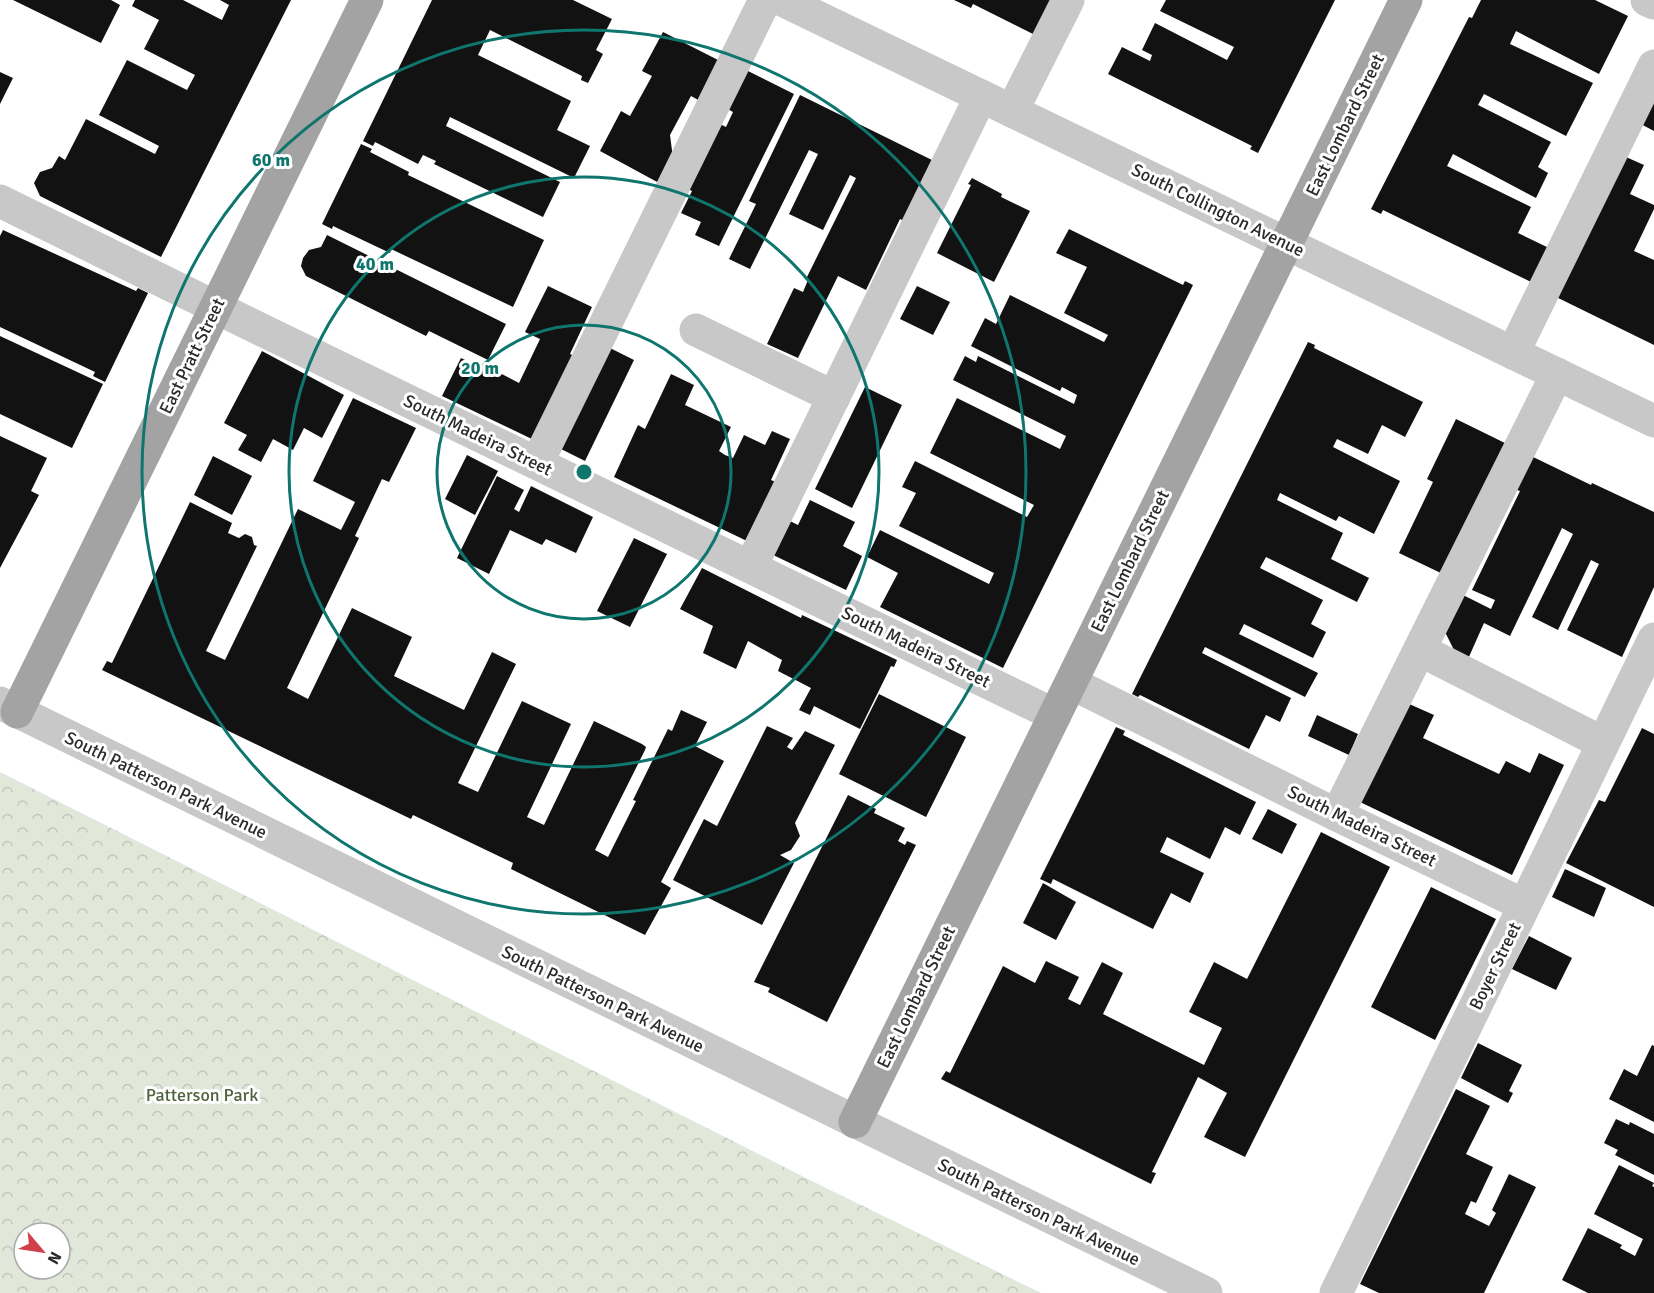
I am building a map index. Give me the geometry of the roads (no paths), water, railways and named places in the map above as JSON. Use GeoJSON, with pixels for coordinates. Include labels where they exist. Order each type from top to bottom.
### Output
{"type":"FeatureCollection","features":[{"type":"Feature","properties":{"kind":"main road","name":"East Pratt Street"},"geometry":{"type":"LineString","coordinates":[[9,707],[216,308],[367,0]]}},
{"type":"Feature","properties":{"kind":"main road","name":"East Lombard Street"},"geometry":{"type":"LineString","coordinates":[[855,1122],[1406,0]]}},
{"type":"Feature","properties":{"kind":"street"},"geometry":{"type":"LineString","coordinates":[[537,463],[765,0]]}},
{"type":"Feature","properties":{"kind":"street","name":"South Collington Avenue"},"geometry":{"type":"LineString","coordinates":[[782,0],[1654,421]]}},
{"type":"Feature","properties":{"kind":"street"},"geometry":{"type":"LineString","coordinates":[[1012,111],[1068,0]]}},
{"type":"Feature","properties":{"kind":"street"},"geometry":{"type":"LineString","coordinates":[[1647,0],[1654,3]]}},
{"type":"Feature","properties":{"kind":"street"},"geometry":{"type":"LineString","coordinates":[[1513,353],[1654,66]]}},
{"type":"Feature","properties":{"kind":"street"},"geometry":{"type":"LineString","coordinates":[[751,566],[981,96]]}},
{"type":"Feature","properties":{"kind":"street","name":"South Madeira Street"},"geometry":{"type":"LineString","coordinates":[[0,201],[1055,715]]}},
{"type":"Feature","properties":{"kind":"street"},"geometry":{"type":"LineString","coordinates":[[696,330],[834,397]]}},
{"type":"Feature","properties":{"kind":"street"},"geometry":{"type":"LineString","coordinates":[[1337,815],[1557,374]]}},
{"type":"Feature","properties":{"kind":"street","name":"Boyer Street"},"geometry":{"type":"LineString","coordinates":[[1336,1293],[1654,639]]}},
{"type":"Feature","properties":{"kind":"street"},"geometry":{"type":"LineString","coordinates":[[1420,650],[1603,743]]}},
{"type":"Feature","properties":{"kind":"street","name":"South Madeira Street"},"geometry":{"type":"LineString","coordinates":[[1071,683],[1337,815],[1524,904]]}},
{"type":"Feature","properties":{"kind":"street","name":"South Patterson Park Avenue"},"geometry":{"type":"LineString","coordinates":[[9,707],[1206,1293]]}},
{"type":"Feature","properties":{"kind":"park label","name":"Patterson Park"},"geometry":{"type":"Point","coordinates":[202,1095]}}]}
